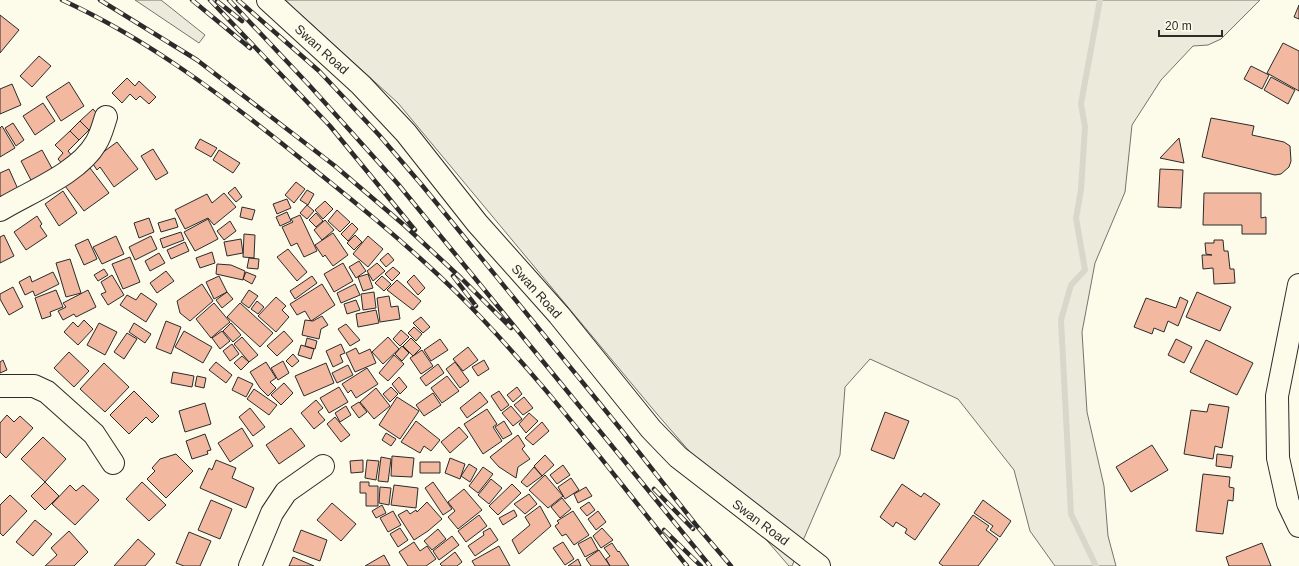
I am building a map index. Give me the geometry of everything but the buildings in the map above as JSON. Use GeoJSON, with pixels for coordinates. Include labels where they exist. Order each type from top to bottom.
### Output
{"type":"FeatureCollection","features":[{"type":"Feature","properties":{"kind":"street","name":"Swan Road"},"geometry":{"type":"LineString","coordinates":[[268,0],[361,85],[406,133],[477,223],[559,315],[651,429],[678,457],[819,566]]}},
{"type":"Feature","properties":{"kind":"street"},"geometry":{"type":"LineString","coordinates":[[0,210],[66,173],[91,151],[99,138],[106,117]]}},
{"type":"Feature","properties":{"kind":"street"},"geometry":{"type":"LineString","coordinates":[[1299,285],[1277,396],[1278,458],[1288,503],[1299,526]]}},
{"type":"Feature","properties":{"kind":"street"},"geometry":{"type":"LineString","coordinates":[[0,386],[34,386],[47,392],[94,434],[113,463]]}},
{"type":"Feature","properties":{"kind":"street"},"geometry":{"type":"LineString","coordinates":[[250,566],[272,513],[286,492],[323,466]]}},
{"type":"Feature","properties":{"kind":"shaded area"},"geometry":{"type":"Polygon","coordinates":[[[135,0],[161,0],[205,35],[199,43],[135,0]]]}},
{"type":"Feature","properties":{"kind":"shaded area"},"geometry":{"type":"Polygon","coordinates":[[[285,0],[1260,0],[1221,39],[1208,45],[1193,46],[1161,80],[1132,125],[1125,192],[1095,263],[1082,332],[1087,412],[1104,486],[1108,536],[1116,566],[1055,566],[1030,531],[1014,470],[958,399],[870,359],[845,387],[840,455],[792,566],[789,566],[657,414],[398,103],[285,0]]]}},
{"type":"Feature","properties":{"kind":"waterway"},"geometry":{"type":"LineString","coordinates":[[1096,566],[1071,514],[1061,320],[1071,285],[1085,270],[1076,218],[1081,190],[1085,127],[1081,104],[1100,0]]}},
{"type":"Feature","properties":{"kind":"railway"},"geometry":{"type":"LineString","coordinates":[[62,0],[120,30],[175,64],[202,83],[303,160],[370,215],[435,272],[487,324],[517,357],[575,426],[687,566]]}},
{"type":"Feature","properties":{"kind":"railway"},"geometry":{"type":"LineString","coordinates":[[100,0],[197,60],[335,166],[404,225],[461,278],[511,328]]}},
{"type":"Feature","properties":{"kind":"railway"},"geometry":{"type":"LineString","coordinates":[[192,0],[250,48]]}},
{"type":"Feature","properties":{"kind":"railway"},"geometry":{"type":"LineString","coordinates":[[210,0],[330,126],[415,230]]}},
{"type":"Feature","properties":{"kind":"railway"},"geometry":{"type":"LineString","coordinates":[[229,0],[309,85],[398,184],[710,566]]}},
{"type":"Feature","properties":{"kind":"railway"},"geometry":{"type":"LineString","coordinates":[[238,0],[319,71],[379,135],[421,184],[623,432],[696,525],[731,566]]}},
{"type":"Feature","properties":{"kind":"railway"},"geometry":{"type":"LineString","coordinates":[[217,1],[242,21]]}},
{"type":"Feature","properties":{"kind":"railway"},"geometry":{"type":"LineString","coordinates":[[453,276],[476,306]]}},
{"type":"Feature","properties":{"kind":"railway"},"geometry":{"type":"LineString","coordinates":[[654,489],[693,529]]}},
{"type":"Feature","properties":{"kind":"railway"},"geometry":{"type":"LineString","coordinates":[[664,530],[701,566]]}}]}
